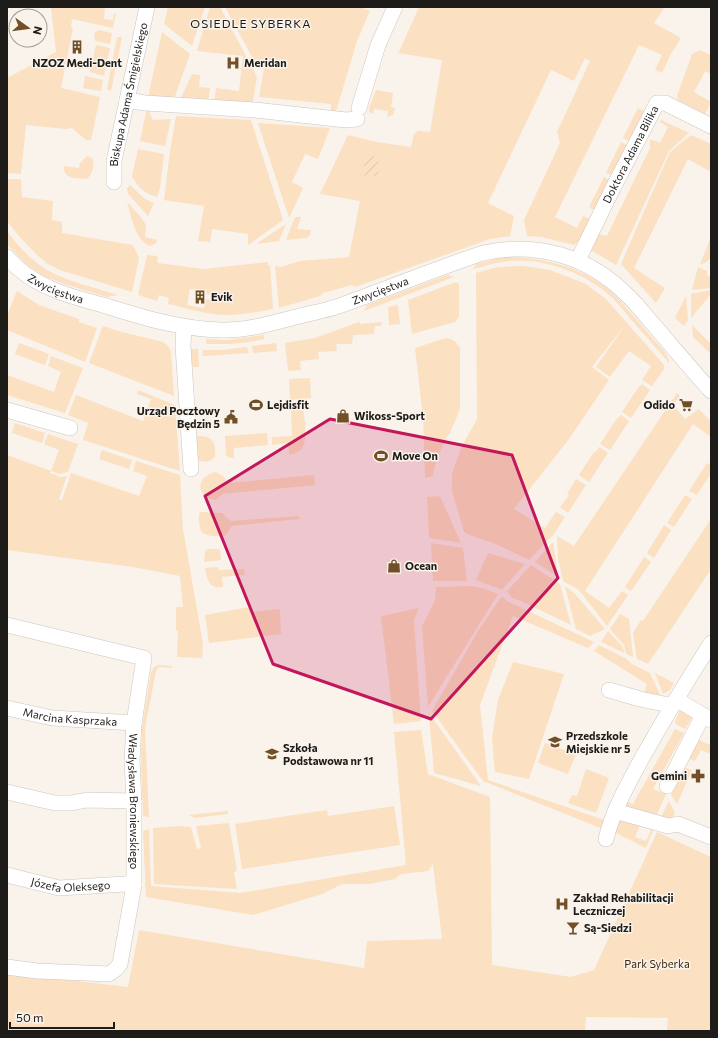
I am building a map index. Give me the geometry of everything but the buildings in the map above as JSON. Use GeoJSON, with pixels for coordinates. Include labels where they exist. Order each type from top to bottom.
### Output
{"type":"FeatureCollection","features":[{"type":"Feature","properties":{"kind":"street","name":"Biskupa Adama Śmigielskiego"},"geometry":{"type":"LineString","coordinates":[[114,182],[114,161],[147,7]]}},
{"type":"Feature","properties":{"kind":"street"},"geometry":{"type":"LineString","coordinates":[[128,100],[145,103],[255,110],[336,119],[358,114],[378,45],[396,7]]}},
{"type":"Feature","properties":{"kind":"street","name":"Doktora Adama Bilika"},"geometry":{"type":"LineString","coordinates":[[578,260],[657,103],[665,103],[711,126]]}},
{"type":"Feature","properties":{"kind":"street","name":"Zwycięstwa"},"geometry":{"type":"LineString","coordinates":[[7,257],[26,274],[52,290],[146,318],[184,327],[222,330],[269,324],[338,306],[460,260],[498,249],[517,248],[543,250],[578,260],[610,280],[627,294],[711,390]]}},
{"type":"Feature","properties":{"kind":"street"},"geometry":{"type":"LineString","coordinates":[[184,327],[182,346],[191,470]]}},
{"type":"Feature","properties":{"kind":"street"},"geometry":{"type":"LineString","coordinates":[[7,410],[70,428]]}},
{"type":"Feature","properties":{"kind":"street","name":"Władysława Broniewskiego"},"geometry":{"type":"LineString","coordinates":[[7,626],[144,658],[134,723],[132,761],[134,800],[134,885],[120,964],[116,970],[109,974],[37,971],[7,967]]}},
{"type":"Feature","properties":{"kind":"street"},"geometry":{"type":"LineString","coordinates":[[606,839],[616,809],[626,788],[673,703],[711,643]]}},
{"type":"Feature","properties":{"kind":"street"},"geometry":{"type":"LineString","coordinates":[[609,690],[664,704],[673,703],[707,718],[667,786]]}},
{"type":"Feature","properties":{"kind":"street","name":"Marcina Kasprzaka"},"geometry":{"type":"LineString","coordinates":[[7,708],[52,718],[134,723]]}},
{"type":"Feature","properties":{"kind":"street"},"geometry":{"type":"LineString","coordinates":[[7,792],[55,803],[71,803],[87,800],[134,800]]}},
{"type":"Feature","properties":{"kind":"street"},"geometry":{"type":"LineString","coordinates":[[616,809],[622,813],[668,826],[678,824],[711,837]]}},
{"type":"Feature","properties":{"kind":"street","name":"Józefa Oleksego"},"geometry":{"type":"LineString","coordinates":[[7,875],[59,888],[125,884],[134,885]]}},
{"type":"Feature","properties":{"kind":"highlighted area"},"geometry":{"type":"Polygon","coordinates":[[[330,419],[512,455],[558,578],[431,719],[273,664],[205,496],[330,419]]]}},
{"type":"Feature","properties":{"kind":"green space"},"geometry":{"type":"Polygon","coordinates":[[[51,7],[105,8],[104,19],[113,20],[114,13],[116,13],[113,28],[72,19],[71,27],[73,28],[61,88],[100,97],[91,140],[86,140],[72,128],[66,129],[26,125],[21,174],[7,173],[7,78],[56,52],[51,7]]]}},
{"type":"Feature","properties":{"kind":"green space"},"geometry":{"type":"Polygon","coordinates":[[[168,7],[205,7],[192,46],[164,24],[168,7]]]}},
{"type":"Feature","properties":{"kind":"green space"},"geometry":{"type":"Polygon","coordinates":[[[210,7],[220,7],[257,77],[252,106],[214,103],[216,88],[239,91],[243,56],[197,51],[210,7]]]}},
{"type":"Feature","properties":{"kind":"green space"},"geometry":{"type":"Polygon","coordinates":[[[225,7],[360,7],[370,11],[357,41],[335,115],[331,115],[331,104],[259,97],[264,69],[258,68],[225,7]]]}},
{"type":"Feature","properties":{"kind":"green space"},"geometry":{"type":"Polygon","coordinates":[[[419,7],[665,7],[654,23],[681,38],[662,73],[655,70],[662,55],[639,45],[555,217],[577,228],[583,216],[590,219],[579,241],[574,245],[542,237],[527,236],[524,220],[560,143],[557,132],[590,61],[585,58],[574,81],[551,70],[488,203],[514,216],[510,236],[490,239],[355,287],[352,285],[323,293],[320,296],[279,308],[275,266],[281,267],[300,261],[349,257],[360,201],[320,194],[348,135],[377,142],[411,147],[414,134],[418,131],[430,132],[442,60],[397,53],[399,52],[419,7]]]}},
{"type":"Feature","properties":{"kind":"green space"},"geometry":{"type":"Polygon","coordinates":[[[99,30],[112,33],[110,44],[96,41],[94,38],[95,32],[99,30]]]}},
{"type":"Feature","properties":{"kind":"green space"},"geometry":{"type":"Polygon","coordinates":[[[162,32],[190,54],[174,99],[148,98],[162,32]]]}},
{"type":"Feature","properties":{"kind":"green space"},"geometry":{"type":"Polygon","coordinates":[[[117,37],[122,37],[111,91],[107,89],[117,37]]]}},
{"type":"Feature","properties":{"kind":"green space"},"geometry":{"type":"Polygon","coordinates":[[[96,45],[110,48],[104,76],[90,72],[96,45]]]}},
{"type":"Feature","properties":{"kind":"green space"},"geometry":{"type":"Polygon","coordinates":[[[700,50],[711,55],[711,74],[705,71],[694,92],[711,102],[705,114],[678,100],[677,96],[692,54],[700,50]]]}},
{"type":"Feature","properties":{"kind":"green space"},"geometry":{"type":"Polygon","coordinates":[[[192,74],[200,75],[199,87],[210,88],[208,102],[180,100],[192,74]]]}},
{"type":"Feature","properties":{"kind":"green space"},"geometry":{"type":"Polygon","coordinates":[[[85,76],[103,80],[101,91],[83,88],[85,76]]]}},
{"type":"Feature","properties":{"kind":"green space"},"geometry":{"type":"Polygon","coordinates":[[[376,90],[393,93],[391,107],[395,108],[393,115],[387,117],[388,111],[374,109],[373,114],[369,112],[369,108],[376,90]]]}},
{"type":"Feature","properties":{"kind":"green space"},"geometry":{"type":"Polygon","coordinates":[[[147,108],[153,120],[171,119],[165,146],[140,141],[147,108]]]}},
{"type":"Feature","properties":{"kind":"green space"},"geometry":{"type":"Polygon","coordinates":[[[638,108],[644,111],[629,141],[623,138],[638,108]]]}},
{"type":"Feature","properties":{"kind":"green space"},"geometry":{"type":"Polygon","coordinates":[[[176,116],[251,120],[283,220],[248,245],[248,234],[212,229],[210,242],[198,241],[204,206],[164,200],[176,116]]]}},
{"type":"Feature","properties":{"kind":"green space"},"geometry":{"type":"Polygon","coordinates":[[[661,120],[689,133],[669,151],[616,265],[589,249],[595,233],[607,236],[650,148],[650,139],[660,143],[668,127],[660,122],[661,120]]]}},
{"type":"Feature","properties":{"kind":"green space"},"geometry":{"type":"Polygon","coordinates":[[[258,123],[330,128],[318,159],[305,154],[292,182],[303,188],[289,218],[258,123]]]}},
{"type":"Feature","properties":{"kind":"green space"},"geometry":{"type":"Polygon","coordinates":[[[691,135],[711,144],[711,172],[688,159],[634,268],[665,288],[656,303],[621,264],[670,152],[691,135]]]}},
{"type":"Feature","properties":{"kind":"green space"},"geometry":{"type":"Polygon","coordinates":[[[621,142],[627,145],[612,175],[606,173],[621,142]]]}},
{"type":"Feature","properties":{"kind":"green space"},"geometry":{"type":"Polygon","coordinates":[[[138,149],[164,154],[160,188],[157,197],[142,190],[132,176],[138,149]]]}},
{"type":"Feature","properties":{"kind":"green space"},"geometry":{"type":"Polygon","coordinates":[[[369,155],[375,157],[378,163],[379,171],[374,176],[368,177],[364,175],[363,168],[369,155]]]}},
{"type":"Feature","properties":{"kind":"green space"},"geometry":{"type":"Polygon","coordinates":[[[87,156],[92,158],[93,169],[87,179],[75,178],[66,174],[64,171],[64,166],[79,168],[80,163],[87,156]]]}},
{"type":"Feature","properties":{"kind":"green space"},"geometry":{"type":"Polygon","coordinates":[[[604,177],[609,180],[594,210],[589,207],[604,177]]]}},
{"type":"Feature","properties":{"kind":"green space"},"geometry":{"type":"Polygon","coordinates":[[[7,179],[21,179],[22,197],[53,201],[52,220],[62,222],[62,233],[133,245],[139,258],[132,292],[60,270],[48,264],[37,255],[7,221],[7,179]]]}},
{"type":"Feature","properties":{"kind":"green space"},"geometry":{"type":"Polygon","coordinates":[[[130,185],[145,199],[154,203],[148,216],[128,194],[127,188],[130,185]]]}},
{"type":"Feature","properties":{"kind":"green space"},"geometry":{"type":"Polygon","coordinates":[[[127,202],[141,217],[146,225],[145,237],[157,240],[156,243],[150,246],[140,238],[134,227],[127,202]]]}},
{"type":"Feature","properties":{"kind":"green space"},"geometry":{"type":"Polygon","coordinates":[[[295,217],[301,217],[297,229],[311,230],[310,235],[307,238],[286,240],[295,217]]]}},
{"type":"Feature","properties":{"kind":"green space"},"geometry":{"type":"Polygon","coordinates":[[[286,224],[279,241],[256,244],[286,224]]]}},
{"type":"Feature","properties":{"kind":"green space"},"geometry":{"type":"Polygon","coordinates":[[[7,231],[29,256],[51,272],[69,280],[118,295],[107,297],[64,284],[42,275],[26,264],[7,244],[7,231]]]}},
{"type":"Feature","properties":{"kind":"green space"},"geometry":{"type":"Polygon","coordinates":[[[711,237],[711,258],[705,263],[700,264],[711,237]]]}},
{"type":"Feature","properties":{"kind":"green space"},"geometry":{"type":"Polygon","coordinates":[[[147,255],[157,256],[158,263],[204,269],[268,262],[268,266],[270,265],[273,309],[244,314],[219,315],[204,313],[168,304],[169,298],[159,295],[157,301],[138,295],[147,255]],[[190,289],[187,305],[204,308],[206,299],[211,300],[211,295],[206,294],[207,292],[190,289]]]}},
{"type":"Feature","properties":{"kind":"green space"},"geometry":{"type":"Polygon","coordinates":[[[504,257],[534,259],[563,265],[590,277],[616,296],[665,352],[669,363],[608,294],[598,286],[574,273],[548,264],[522,261],[500,262],[473,269],[476,264],[504,257]]]}},
{"type":"Feature","properties":{"kind":"green space"},"geometry":{"type":"Polygon","coordinates":[[[523,266],[550,270],[586,284],[606,299],[664,365],[664,369],[652,386],[642,380],[651,366],[629,351],[610,377],[596,367],[625,325],[592,367],[609,380],[569,439],[514,509],[545,528],[556,512],[565,517],[554,534],[529,560],[493,543],[464,532],[452,491],[452,474],[461,448],[477,419],[476,273],[498,267],[523,266]]]}},
{"type":"Feature","properties":{"kind":"green space"},"geometry":{"type":"Polygon","coordinates":[[[698,267],[707,271],[707,275],[711,278],[711,288],[692,290],[698,267]]]}},
{"type":"Feature","properties":{"kind":"green space"},"geometry":{"type":"Polygon","coordinates":[[[447,275],[454,277],[364,311],[367,305],[447,275]]]}},
{"type":"Feature","properties":{"kind":"green space"},"geometry":{"type":"Polygon","coordinates":[[[456,282],[459,284],[459,317],[455,322],[412,334],[408,300],[456,282]]]}},
{"type":"Feature","properties":{"kind":"green space"},"geometry":{"type":"Polygon","coordinates":[[[711,290],[711,294],[691,318],[691,294],[711,290]]]}},
{"type":"Feature","properties":{"kind":"green space"},"geometry":{"type":"Polygon","coordinates":[[[17,291],[39,305],[79,319],[79,322],[97,328],[85,362],[7,330],[7,315],[17,291]]]}},
{"type":"Feature","properties":{"kind":"green space"},"geometry":{"type":"Polygon","coordinates":[[[686,296],[688,320],[684,326],[675,318],[686,296]]]}},
{"type":"Feature","properties":{"kind":"green space"},"geometry":{"type":"Polygon","coordinates":[[[398,305],[400,324],[389,325],[388,307],[398,305]]]}},
{"type":"Feature","properties":{"kind":"green space"},"geometry":{"type":"Polygon","coordinates":[[[359,322],[360,324],[382,322],[381,326],[375,326],[374,334],[353,335],[352,344],[336,344],[337,351],[318,352],[319,359],[300,361],[301,370],[288,371],[285,343],[315,338],[359,322]]]}},
{"type":"Feature","properties":{"kind":"green space"},"geometry":{"type":"Polygon","coordinates":[[[692,325],[711,344],[711,354],[693,337],[692,325]]]}},
{"type":"Feature","properties":{"kind":"green space"},"geometry":{"type":"Polygon","coordinates":[[[103,326],[163,342],[167,345],[171,351],[174,396],[89,363],[103,326]]]}},
{"type":"Feature","properties":{"kind":"green space"},"geometry":{"type":"Polygon","coordinates":[[[264,335],[264,339],[250,342],[206,344],[206,339],[227,340],[264,335]]]}},
{"type":"Feature","properties":{"kind":"green space"},"geometry":{"type":"Polygon","coordinates":[[[446,338],[454,341],[460,348],[460,408],[441,450],[433,476],[425,478],[423,418],[415,348],[446,338]]]}},
{"type":"Feature","properties":{"kind":"green space"},"geometry":{"type":"Polygon","coordinates":[[[19,343],[49,354],[45,365],[15,354],[19,343]]]}},
{"type":"Feature","properties":{"kind":"green space"},"geometry":{"type":"Polygon","coordinates":[[[276,343],[277,351],[253,353],[252,346],[276,343]]]}},
{"type":"Feature","properties":{"kind":"green space"},"geometry":{"type":"Polygon","coordinates":[[[247,347],[249,353],[202,355],[203,350],[222,350],[247,347]]]}},
{"type":"Feature","properties":{"kind":"green space"},"geometry":{"type":"Polygon","coordinates":[[[190,349],[198,349],[199,367],[194,367],[191,364],[190,349]]]}},
{"type":"Feature","properties":{"kind":"green space"},"geometry":{"type":"Polygon","coordinates":[[[51,356],[83,368],[65,413],[7,395],[7,375],[54,392],[61,372],[48,366],[51,356]]]}},
{"type":"Feature","properties":{"kind":"green space"},"geometry":{"type":"Polygon","coordinates":[[[310,378],[311,398],[290,400],[289,379],[310,378]]]}},
{"type":"Feature","properties":{"kind":"green space"},"geometry":{"type":"Polygon","coordinates":[[[642,384],[650,390],[631,418],[622,412],[642,384]]]}},
{"type":"Feature","properties":{"kind":"green space"},"geometry":{"type":"Polygon","coordinates":[[[138,390],[175,405],[180,471],[83,440],[88,423],[68,415],[76,395],[143,421],[151,399],[137,394],[138,390]]]}},
{"type":"Feature","properties":{"kind":"green space"},"geometry":{"type":"Polygon","coordinates":[[[677,393],[680,396],[673,405],[685,419],[699,409],[711,422],[711,437],[693,424],[585,591],[609,608],[622,591],[628,595],[607,626],[579,590],[563,581],[558,558],[557,536],[574,546],[677,393]]]}},
{"type":"Feature","properties":{"kind":"green space"},"geometry":{"type":"Polygon","coordinates":[[[303,407],[305,436],[301,449],[297,453],[289,454],[288,443],[272,445],[272,437],[292,436],[291,408],[303,407]]]}},
{"type":"Feature","properties":{"kind":"green space"},"geometry":{"type":"Polygon","coordinates":[[[621,415],[629,421],[610,450],[600,444],[621,415]]]}},
{"type":"Feature","properties":{"kind":"green space"},"geometry":{"type":"Polygon","coordinates":[[[15,423],[45,433],[42,443],[12,433],[15,423]]]}},
{"type":"Feature","properties":{"kind":"green space"},"geometry":{"type":"Polygon","coordinates":[[[267,433],[268,445],[234,448],[234,458],[230,458],[226,455],[225,436],[267,433]]]}},
{"type":"Feature","properties":{"kind":"green space"},"geometry":{"type":"Polygon","coordinates":[[[48,434],[78,444],[68,472],[60,474],[51,471],[59,450],[44,444],[48,434]]]}},
{"type":"Feature","properties":{"kind":"green space"},"geometry":{"type":"Polygon","coordinates":[[[196,436],[206,437],[212,440],[215,447],[215,457],[213,459],[205,462],[198,460],[196,436]]]}},
{"type":"Feature","properties":{"kind":"green space"},"geometry":{"type":"Polygon","coordinates":[[[599,447],[608,453],[589,482],[579,475],[599,447]]]}},
{"type":"Feature","properties":{"kind":"green space"},"geometry":{"type":"Polygon","coordinates":[[[102,450],[132,460],[129,469],[99,459],[102,450]]]}},
{"type":"Feature","properties":{"kind":"green space"},"geometry":{"type":"Polygon","coordinates":[[[7,455],[51,471],[50,473],[61,477],[67,476],[59,499],[62,500],[71,473],[139,496],[147,476],[133,471],[136,461],[180,475],[183,529],[203,644],[202,658],[177,657],[178,631],[176,630],[176,607],[183,607],[180,576],[133,567],[7,550],[7,455]]]}},
{"type":"Feature","properties":{"kind":"green space"},"geometry":{"type":"Polygon","coordinates":[[[707,463],[711,465],[711,473],[697,495],[689,491],[707,463]]]}},
{"type":"Feature","properties":{"kind":"green space"},"geometry":{"type":"Polygon","coordinates":[[[216,472],[223,476],[228,483],[314,475],[315,485],[223,494],[216,500],[204,495],[200,487],[204,478],[209,474],[216,472]]]}},
{"type":"Feature","properties":{"kind":"green space"},"geometry":{"type":"Polygon","coordinates":[[[576,479],[586,485],[568,513],[560,507],[569,495],[567,494],[576,479]]]}},
{"type":"Feature","properties":{"kind":"green space"},"geometry":{"type":"Polygon","coordinates":[[[685,495],[692,499],[674,527],[667,523],[685,495]]]}},
{"type":"Feature","properties":{"kind":"green space"},"geometry":{"type":"Polygon","coordinates":[[[440,496],[461,543],[429,538],[427,497],[440,496]]]}},
{"type":"Feature","properties":{"kind":"green space"},"geometry":{"type":"Polygon","coordinates":[[[200,512],[222,513],[230,521],[299,516],[300,519],[232,526],[226,535],[213,536],[201,531],[199,522],[200,512]]]}},
{"type":"Feature","properties":{"kind":"green space"},"geometry":{"type":"Polygon","coordinates":[[[711,519],[711,569],[648,664],[637,659],[633,633],[641,620],[643,621],[711,519]]]}},
{"type":"Feature","properties":{"kind":"green space"},"geometry":{"type":"Polygon","coordinates":[[[664,525],[671,530],[654,558],[647,553],[664,525]]]}},
{"type":"Feature","properties":{"kind":"green space"},"geometry":{"type":"Polygon","coordinates":[[[553,542],[558,577],[535,562],[553,542]]]}},
{"type":"Feature","properties":{"kind":"green space"},"geometry":{"type":"Polygon","coordinates":[[[431,543],[463,548],[467,581],[433,581],[431,543]]]}},
{"type":"Feature","properties":{"kind":"green space"},"geometry":{"type":"Polygon","coordinates":[[[208,549],[220,549],[221,560],[204,562],[205,551],[208,549]]]}},
{"type":"Feature","properties":{"kind":"green space"},"geometry":{"type":"Polygon","coordinates":[[[488,553],[525,564],[502,590],[476,580],[488,553]]]}},
{"type":"Feature","properties":{"kind":"green space"},"geometry":{"type":"Polygon","coordinates":[[[644,557],[651,562],[631,591],[625,587],[644,557]]]}},
{"type":"Feature","properties":{"kind":"green space"},"geometry":{"type":"Polygon","coordinates":[[[531,565],[560,584],[571,625],[512,598],[507,591],[531,565]]]}},
{"type":"Feature","properties":{"kind":"green space"},"geometry":{"type":"Polygon","coordinates":[[[218,567],[219,570],[244,569],[245,575],[222,577],[223,587],[215,587],[208,580],[205,568],[218,567]]]}},
{"type":"Feature","properties":{"kind":"green space"},"geometry":{"type":"Polygon","coordinates":[[[471,586],[482,588],[498,594],[428,707],[422,626],[435,600],[436,587],[471,586]]]}},
{"type":"Feature","properties":{"kind":"green space"},"geometry":{"type":"Polygon","coordinates":[[[565,586],[575,594],[605,629],[590,636],[576,629],[565,586]]]}},
{"type":"Feature","properties":{"kind":"green space"},"geometry":{"type":"Polygon","coordinates":[[[502,596],[507,601],[594,642],[588,648],[513,616],[480,705],[488,780],[607,821],[603,829],[483,781],[432,711],[478,631],[502,596]]]}},
{"type":"Feature","properties":{"kind":"green space"},"geometry":{"type":"Polygon","coordinates":[[[250,607],[250,612],[280,609],[281,634],[209,643],[205,615],[250,607]]]}},
{"type":"Feature","properties":{"kind":"green space"},"geometry":{"type":"Polygon","coordinates":[[[419,608],[414,620],[421,721],[394,724],[381,616],[419,608]]]}},
{"type":"Feature","properties":{"kind":"green space"},"geometry":{"type":"Polygon","coordinates":[[[620,614],[629,619],[633,657],[626,654],[624,645],[610,629],[620,614]]]}},
{"type":"Feature","properties":{"kind":"green space"},"geometry":{"type":"Polygon","coordinates":[[[608,631],[623,647],[624,653],[601,642],[608,631]]]}},
{"type":"Feature","properties":{"kind":"green space"},"geometry":{"type":"Polygon","coordinates":[[[599,645],[650,673],[660,695],[644,693],[647,684],[594,651],[599,645]]]}},
{"type":"Feature","properties":{"kind":"green space"},"geometry":{"type":"Polygon","coordinates":[[[513,662],[564,674],[529,779],[495,772],[492,738],[498,700],[513,662]]]}},
{"type":"Feature","properties":{"kind":"green space"},"geometry":{"type":"Polygon","coordinates":[[[159,665],[172,666],[172,668],[159,667],[156,671],[145,728],[149,817],[143,816],[141,759],[142,728],[151,672],[154,667],[159,665]]]}},
{"type":"Feature","properties":{"kind":"green space"},"geometry":{"type":"Polygon","coordinates":[[[655,673],[674,683],[670,690],[663,694],[655,673]]]}},
{"type":"Feature","properties":{"kind":"green space"},"geometry":{"type":"Polygon","coordinates":[[[680,710],[693,716],[685,729],[677,725],[675,722],[680,710]]]}},
{"type":"Feature","properties":{"kind":"green space"},"geometry":{"type":"Polygon","coordinates":[[[429,716],[431,716],[481,786],[434,773],[429,716]]]}},
{"type":"Feature","properties":{"kind":"green space"},"geometry":{"type":"Polygon","coordinates":[[[675,729],[684,733],[653,789],[666,794],[655,819],[625,808],[625,801],[633,804],[675,729]]]}},
{"type":"Feature","properties":{"kind":"green space","name":"Park Syberka"},"geometry":{"type":"Polygon","coordinates":[[[421,730],[428,774],[490,797],[492,965],[571,977],[594,970],[657,832],[711,857],[711,1031],[667,1031],[668,1018],[586,1017],[585,1031],[7,1031],[7,973],[128,987],[139,930],[364,968],[367,941],[442,939],[433,864],[428,871],[401,874],[395,879],[369,884],[342,884],[322,894],[253,915],[146,897],[143,831],[149,829],[151,886],[240,893],[406,865],[394,732],[421,730]]]}},
{"type":"Feature","properties":{"kind":"green space"},"geometry":{"type":"Polygon","coordinates":[[[698,740],[711,745],[711,754],[701,750],[695,761],[687,758],[698,740]]]}},
{"type":"Feature","properties":{"kind":"green space"},"geometry":{"type":"Polygon","coordinates":[[[545,743],[576,754],[568,774],[538,763],[545,743]]]}},
{"type":"Feature","properties":{"kind":"green space"},"geometry":{"type":"Polygon","coordinates":[[[683,767],[692,770],[677,804],[671,795],[683,767]]]}},
{"type":"Feature","properties":{"kind":"green space"},"geometry":{"type":"Polygon","coordinates":[[[586,769],[609,778],[596,813],[568,803],[572,795],[577,796],[586,769]]]}},
{"type":"Feature","properties":{"kind":"green space"},"geometry":{"type":"Polygon","coordinates":[[[669,801],[675,813],[671,821],[659,821],[669,801]]]}},
{"type":"Feature","properties":{"kind":"green space"},"geometry":{"type":"Polygon","coordinates":[[[394,806],[400,845],[242,869],[235,824],[327,810],[328,816],[394,806]]]}},
{"type":"Feature","properties":{"kind":"green space"},"geometry":{"type":"Polygon","coordinates":[[[228,811],[228,814],[195,818],[188,815],[228,811]]]}},
{"type":"Feature","properties":{"kind":"green space"},"geometry":{"type":"Polygon","coordinates":[[[618,818],[640,825],[635,837],[646,841],[651,830],[649,829],[651,826],[654,828],[646,848],[612,831],[618,818]]]}},
{"type":"Feature","properties":{"kind":"green space"},"geometry":{"type":"Polygon","coordinates":[[[229,823],[237,871],[234,872],[237,889],[154,884],[153,828],[178,826],[191,827],[197,849],[201,848],[196,826],[229,823]]]}},
{"type":"Feature","properties":{"kind":"place","name":"NZOZ Medi-Dent"},"geometry":{"type":"Point","coordinates":[77,47]}},
{"type":"Feature","properties":{"kind":"place","name":"Meridan"},"geometry":{"type":"Point","coordinates":[233,63]}},
{"type":"Feature","properties":{"kind":"place","name":"Evik"},"geometry":{"type":"Point","coordinates":[200,297]}},
{"type":"Feature","properties":{"kind":"place","name":"Lejdisfit"},"geometry":{"type":"Point","coordinates":[256,405]}},
{"type":"Feature","properties":{"kind":"place","name":"Odido"},"geometry":{"type":"Point","coordinates":[686,405]}},
{"type":"Feature","properties":{"kind":"place","name":"Wikoss-Sport"},"geometry":{"type":"Point","coordinates":[343,416]}},
{"type":"Feature","properties":{"kind":"place","name":"Urząd Pocztowy Będzin 5"},"geometry":{"type":"Point","coordinates":[231,417]}},
{"type":"Feature","properties":{"kind":"place","name":"Move On"},"geometry":{"type":"Point","coordinates":[381,456]}},
{"type":"Feature","properties":{"kind":"place","name":"Ocean"},"geometry":{"type":"Point","coordinates":[394,566]}},
{"type":"Feature","properties":{"kind":"place","name":"Przedszkole Miejskie nr 5"},"geometry":{"type":"Point","coordinates":[555,742]}},
{"type":"Feature","properties":{"kind":"place","name":"Szkoła Podstawowa nr 11"},"geometry":{"type":"Point","coordinates":[272,754]}},
{"type":"Feature","properties":{"kind":"place","name":"Gemini"},"geometry":{"type":"Point","coordinates":[698,776]}},
{"type":"Feature","properties":{"kind":"place","name":"Zakład Rehabilitacji Leczniczej"},"geometry":{"type":"Point","coordinates":[562,904]}},
{"type":"Feature","properties":{"kind":"place","name":"Są-Siedzi"},"geometry":{"type":"Point","coordinates":[573,928]}},
{"type":"Feature","properties":{"kind":"district","name":"OSIEDLE SYBERKA"},"geometry":{"type":"Point","coordinates":[251,24]}}]}
